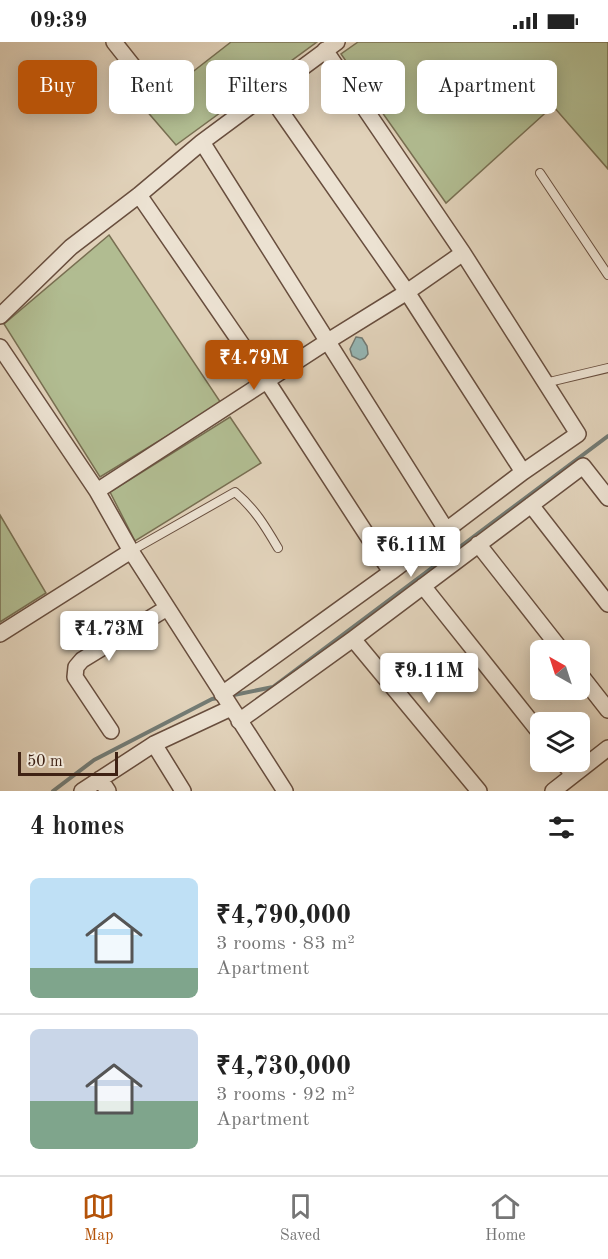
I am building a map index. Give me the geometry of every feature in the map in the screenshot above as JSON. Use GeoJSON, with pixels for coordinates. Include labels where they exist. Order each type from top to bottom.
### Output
{"type":"FeatureCollection","features":[{"type":"Feature","properties":{"kind":"street"},"geometry":{"type":"LineString","coordinates":[[114,42],[128,60]]}},
{"type":"Feature","properties":{"kind":"street"},"geometry":{"type":"LineString","coordinates":[[228,704],[392,572],[523,472],[578,434],[331,46],[309,62]]}},
{"type":"Feature","properties":{"kind":"street"},"geometry":{"type":"LineString","coordinates":[[0,316],[71,247],[240,114]]}},
{"type":"Feature","properties":{"kind":"street"},"geometry":{"type":"LineString","coordinates":[[283,114],[407,292],[523,472]]}},
{"type":"Feature","properties":{"kind":"street"},"geometry":{"type":"LineString","coordinates":[[202,142],[447,531]]}},
{"type":"Feature","properties":{"kind":"street"},"geometry":{"type":"LineString","coordinates":[[139,195],[267,381],[392,572]]}},
{"type":"Feature","properties":{"kind":"street"},"geometry":{"type":"LineString","coordinates":[[97,491],[407,292],[463,253]]}},
{"type":"Feature","properties":{"kind":"street"},"geometry":{"type":"LineString","coordinates":[[0,347],[97,491],[131,551],[285,791]]}},
{"type":"Feature","properties":{"kind":"street"},"geometry":{"type":"LineString","coordinates":[[82,791],[104,785],[154,744],[353,639],[583,466],[608,498]]}},
{"type":"Feature","properties":{"kind":"street"},"geometry":{"type":"LineString","coordinates":[[531,505],[608,604]]}},
{"type":"Feature","properties":{"kind":"street"},"geometry":{"type":"LineString","coordinates":[[478,544],[552,640]]}},
{"type":"Feature","properties":{"kind":"street"},"geometry":{"type":"LineString","coordinates":[[0,634],[131,551]]}},
{"type":"Feature","properties":{"kind":"street"},"geometry":{"type":"LineString","coordinates":[[423,586],[530,720]]}},
{"type":"Feature","properties":{"kind":"street"},"geometry":{"type":"LineString","coordinates":[[111,731],[75,677],[76,667],[82,660],[167,608]]}},
{"type":"Feature","properties":{"kind":"street"},"geometry":{"type":"LineString","coordinates":[[353,639],[479,791]]}},
{"type":"Feature","properties":{"kind":"street"},"geometry":{"type":"LineString","coordinates":[[590,687],[608,710]]}},
{"type":"Feature","properties":{"kind":"street"},"geometry":{"type":"LineString","coordinates":[[154,744],[183,791]]}},
{"type":"Feature","properties":{"kind":"street"},"geometry":{"type":"LineString","coordinates":[[553,791],[608,748]]}},
{"type":"Feature","properties":{"kind":"lane"},"geometry":{"type":"LineString","coordinates":[[540,173],[608,275]]}},
{"type":"Feature","properties":{"kind":"lane"},"geometry":{"type":"LineString","coordinates":[[545,383],[608,368]]}},
{"type":"Feature","properties":{"kind":"lane"},"geometry":{"type":"LineString","coordinates":[[131,551],[235,492],[258,514],[278,548]]}},
{"type":"Feature","properties":{"kind":"green space"},"geometry":{"type":"Polygon","coordinates":[[[231,42],[317,42],[292,60],[208,60],[231,42]]]}},
{"type":"Feature","properties":{"kind":"green space"},"geometry":{"type":"Polygon","coordinates":[[[358,42],[608,42],[608,169],[557,111],[557,60],[417,60],[417,114],[544,114],[446,203],[383,114],[405,114],[405,60],[345,60],[341,54],[358,42]]]}},
{"type":"Feature","properties":{"kind":"green space"},"geometry":{"type":"Polygon","coordinates":[[[206,61],[206,114],[218,114],[176,145],[149,114],[194,114],[194,71],[206,61]]]}},
{"type":"Feature","properties":{"kind":"green space"},"geometry":{"type":"Polygon","coordinates":[[[109,235],[221,403],[100,477],[4,324],[109,235]]]}},
{"type":"Feature","properties":{"kind":"green space"},"geometry":{"type":"Polygon","coordinates":[[[230,417],[261,463],[135,541],[110,492],[230,417]]]}},
{"type":"Feature","properties":{"kind":"green space"},"geometry":{"type":"Polygon","coordinates":[[[0,515],[46,593],[0,622],[0,515]]]}},
{"type":"Feature","properties":{"kind":"water"},"geometry":{"type":"Polygon","coordinates":[[[356,337],[362,338],[367,346],[368,354],[360,360],[352,356],[350,349],[356,337]]]}},
{"type":"Feature","properties":{"kind":"waterway"},"geometry":{"type":"LineString","coordinates":[[229,696],[273,687],[608,436]]}},
{"type":"Feature","properties":{"kind":"waterway"},"geometry":{"type":"LineString","coordinates":[[53,791],[94,760],[218,698]]}}]}
